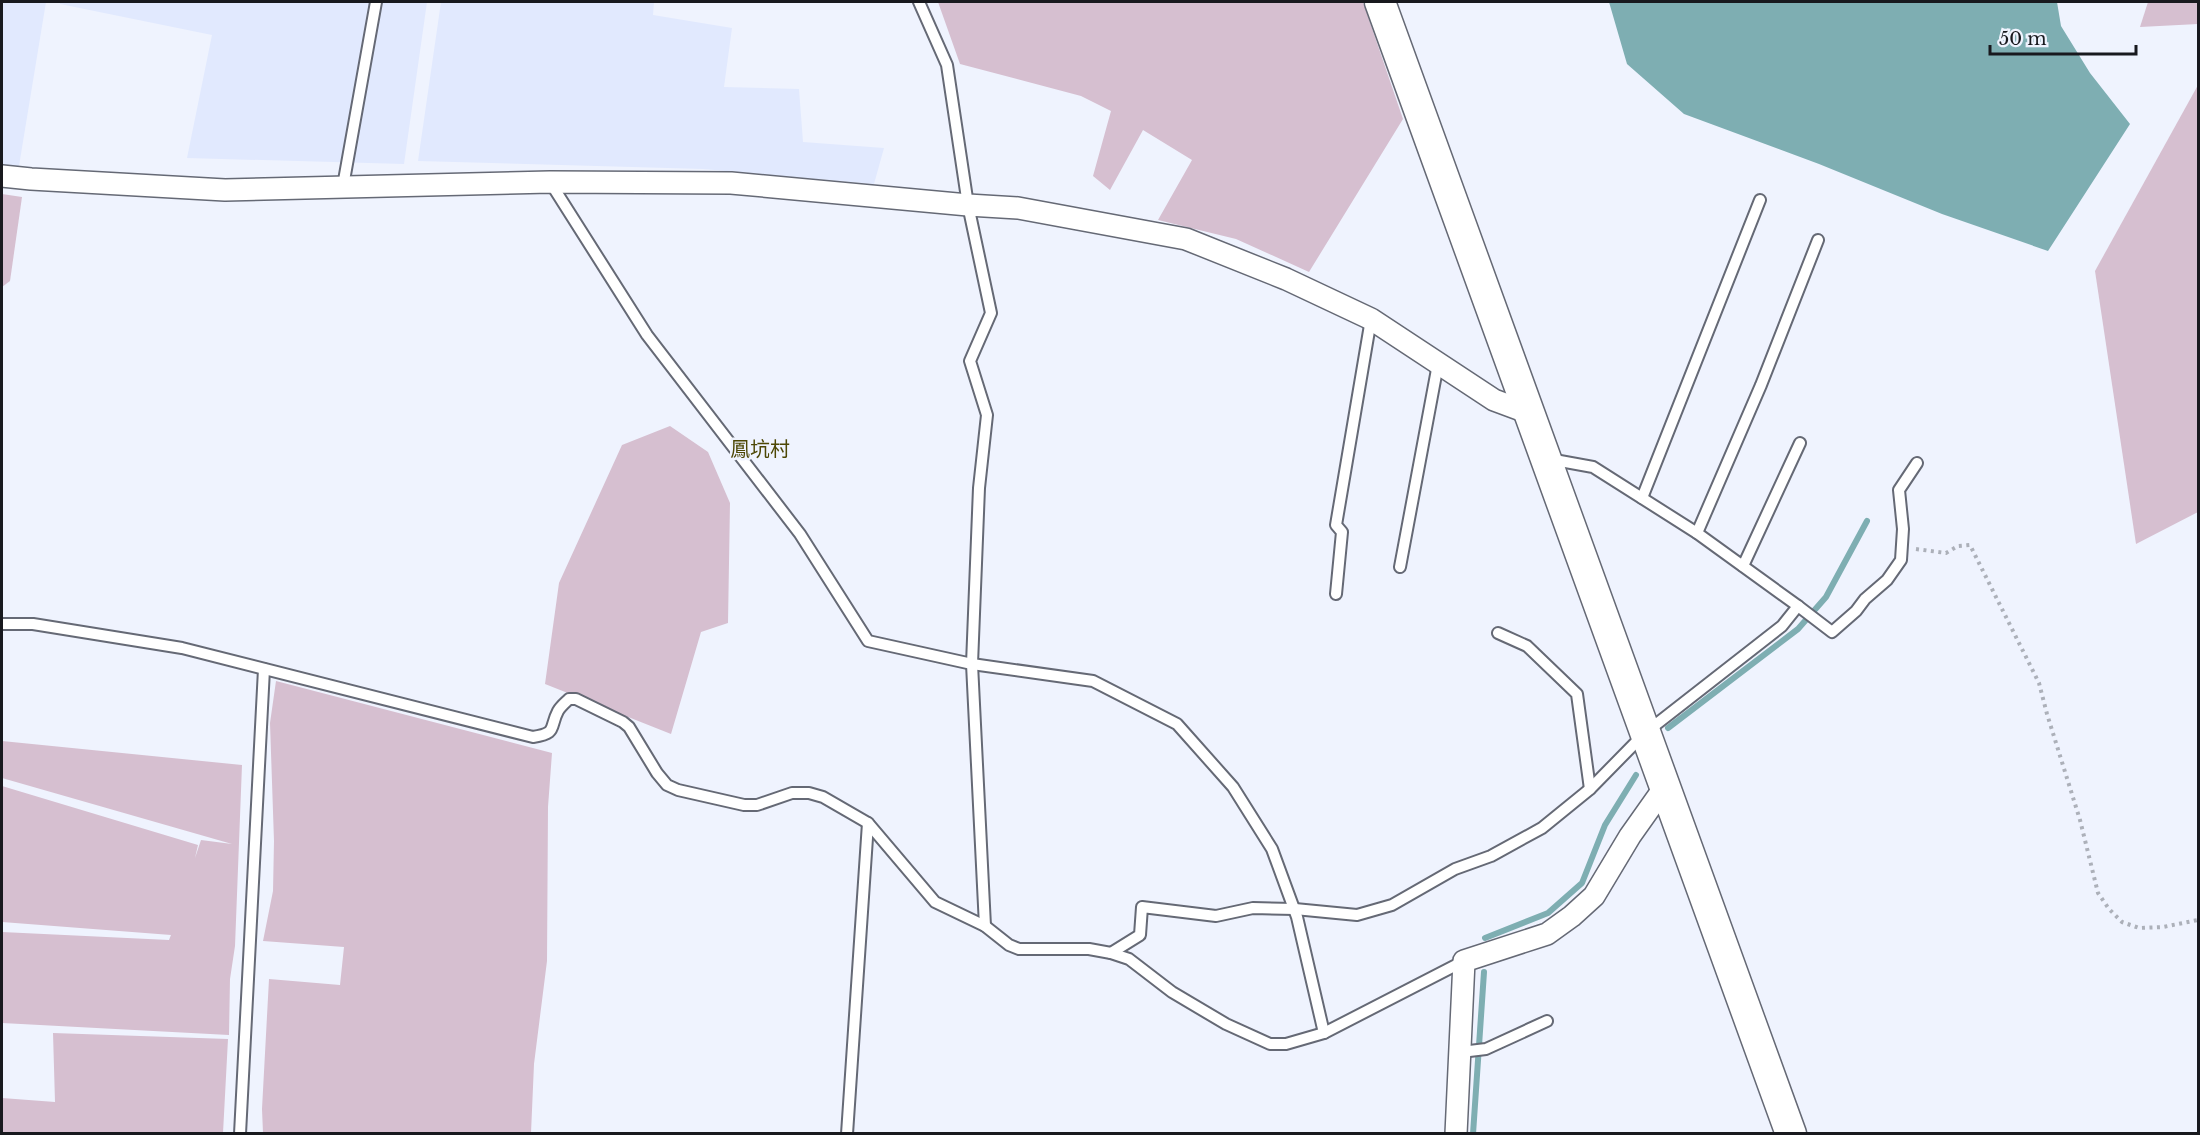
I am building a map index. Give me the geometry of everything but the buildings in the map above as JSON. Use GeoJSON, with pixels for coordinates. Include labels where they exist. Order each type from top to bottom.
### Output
{"type":"FeatureCollection","features":[{"type":"Feature","properties":{"kind":"street"},"geometry":{"type":"LineString","coordinates":[[1380,2],[1791,1134]]}},
{"type":"Feature","properties":{"kind":"street"},"geometry":{"type":"LineString","coordinates":[[2,176],[225,190],[550,182],[731,183],[968,206],[1018,208],[1186,239],[1286,279],[1371,319],[1494,400],[1529,413]]}},
{"type":"Feature","properties":{"kind":"street"},"geometry":{"type":"LineString","coordinates":[[1456,1134],[1464,961],[1547,934],[1572,916],[1594,896],[1630,836],[1664,788]]}},
{"type":"Feature","properties":{"kind":"lane"},"geometry":{"type":"LineString","coordinates":[[343,186],[376,2]]}},
{"type":"Feature","properties":{"kind":"lane"},"geometry":{"type":"LineString","coordinates":[[919,2],[947,65],[968,206],[991,313],[970,361],[987,415],[979,488],[972,663],[985,926]]}},
{"type":"Feature","properties":{"kind":"lane"},"geometry":{"type":"LineString","coordinates":[[550,182],[647,335],[800,534],[868,641],[972,663],[1093,681],[1178,724],[1233,787],[1272,849],[1295,909],[1324,1033]]}},
{"type":"Feature","properties":{"kind":"lane"},"geometry":{"type":"LineString","coordinates":[[1642,498],[1760,200]]}},
{"type":"Feature","properties":{"kind":"lane"},"geometry":{"type":"LineString","coordinates":[[1697,532],[1761,385],[1818,240]]}},
{"type":"Feature","properties":{"kind":"lane"},"geometry":{"type":"LineString","coordinates":[[1336,594],[1342,532],[1336,525],[1371,319]]}},
{"type":"Feature","properties":{"kind":"lane"},"geometry":{"type":"LineString","coordinates":[[1400,567],[1438,364]]}},
{"type":"Feature","properties":{"kind":"lane"},"geometry":{"type":"LineString","coordinates":[[1743,566],[1800,443]]}},
{"type":"Feature","properties":{"kind":"lane"},"geometry":{"type":"LineString","coordinates":[[1546,459],[1593,467],[1697,532],[1832,632],[1887,580],[1901,560],[1903,529],[1899,490],[1917,463]]}},
{"type":"Feature","properties":{"kind":"lane"},"geometry":{"type":"LineString","coordinates":[[1111,953],[1140,935],[1142,907],[1216,916],[1253,908],[1295,909],[1357,915],[1392,904],[1455,869],[1491,856],[1542,828],[1590,789],[1645,733],[1782,626],[1798,606]]}},
{"type":"Feature","properties":{"kind":"lane"},"geometry":{"type":"LineString","coordinates":[[2,624],[33,624],[182,648],[533,737],[548,733],[554,728],[559,708],[569,699],[576,699],[623,722],[637,738],[657,773],[667,785],[678,790],[744,806],[758,805],[792,793],[809,793],[823,797],[868,823],[935,902],[985,926],[1009,945],[1018,949],[1089,949],[1129,959],[1172,992],[1226,1024],[1270,1044],[1286,1044],[1324,1033],[1464,961]]}},
{"type":"Feature","properties":{"kind":"lane"},"geometry":{"type":"LineString","coordinates":[[1498,633],[1527,646],[1578,694],[1590,789]]}},
{"type":"Feature","properties":{"kind":"lane"},"geometry":{"type":"LineString","coordinates":[[240,1134],[264,669]]}},
{"type":"Feature","properties":{"kind":"lane"},"geometry":{"type":"LineString","coordinates":[[847,1134],[868,823]]}},
{"type":"Feature","properties":{"kind":"lane"},"geometry":{"type":"LineString","coordinates":[[1461,1052],[1486,1049],[1547,1021]]}},
{"type":"Feature","properties":{"kind":"path"},"geometry":{"type":"LineString","coordinates":[[1902,545],[1924,552],[1946,553],[1958,546],[1970,545],[2039,683],[2080,820],[2098,893],[2109,909],[2122,922],[2139,928],[2163,927],[2199,920]]}},
{"type":"Feature","properties":{"kind":"shaded area"},"geometry":{"type":"Polygon","coordinates":[[[2,2],[46,2],[17,178],[2,175],[2,2]]]}},
{"type":"Feature","properties":{"kind":"shaded area"},"geometry":{"type":"Polygon","coordinates":[[[60,2],[427,2],[404,164],[187,158],[212,35],[60,4],[60,2]]]}},
{"type":"Feature","properties":{"kind":"shaded area"},"geometry":{"type":"Polygon","coordinates":[[[441,2],[654,2],[653,15],[732,28],[724,87],[799,89],[803,142],[884,148],[874,184],[703,169],[418,161],[441,2]]]}},
{"type":"Feature","properties":{"kind":"shaded area"},"geometry":{"type":"Polygon","coordinates":[[[938,2],[1363,2],[1403,119],[1309,272],[1236,239],[1158,220],[1192,160],[1143,130],[1110,190],[1093,176],[1111,111],[1081,96],[960,64],[938,2]]]}},
{"type":"Feature","properties":{"kind":"shaded area"},"geometry":{"type":"Polygon","coordinates":[[[1609,2],[2057,2],[2061,26],[2090,73],[2130,124],[2048,251],[1942,214],[1819,164],[1684,114],[1627,64],[1609,2]]]}},
{"type":"Feature","properties":{"kind":"shaded area"},"geometry":{"type":"Polygon","coordinates":[[[2148,2],[2198,2],[2198,24],[2140,27],[2148,2]]]}},
{"type":"Feature","properties":{"kind":"shaded area"},"geometry":{"type":"Polygon","coordinates":[[[2198,85],[2198,512],[2136,544],[2095,271],[2198,85]]]}},
{"type":"Feature","properties":{"kind":"shaded area"},"geometry":{"type":"Polygon","coordinates":[[[2,194],[22,197],[10,281],[2,287],[2,194]]]}},
{"type":"Feature","properties":{"kind":"shaded area"},"geometry":{"type":"Polygon","coordinates":[[[670,426],[708,452],[730,503],[728,623],[701,632],[671,734],[545,684],[559,583],[622,445],[670,426]]]}},
{"type":"Feature","properties":{"kind":"shaded area"},"geometry":{"type":"Polygon","coordinates":[[[276,681],[552,753],[548,807],[547,961],[534,1064],[531,1133],[263,1133],[262,1109],[269,979],[340,985],[344,947],[263,941],[273,891],[274,841],[270,723],[276,681]]]}},
{"type":"Feature","properties":{"kind":"shaded area"},"geometry":{"type":"Polygon","coordinates":[[[2,741],[242,765],[229,1035],[2,1023],[2,932],[169,940],[171,935],[2,922],[2,786],[198,845],[195,858],[201,840],[232,844],[2,778],[2,741]]]}},
{"type":"Feature","properties":{"kind":"shaded area"},"geometry":{"type":"Polygon","coordinates":[[[53,1033],[228,1039],[223,1133],[2,1133],[2,1098],[55,1102],[53,1033]]]}},
{"type":"Feature","properties":{"kind":"waterway"},"geometry":{"type":"LineString","coordinates":[[1668,728],[1798,629],[1826,597],[1867,521]]}},
{"type":"Feature","properties":{"kind":"waterway"},"geometry":{"type":"LineString","coordinates":[[1485,938],[1548,913],[1582,883],[1605,825],[1636,775]]}},
{"type":"Feature","properties":{"kind":"waterway"},"geometry":{"type":"LineString","coordinates":[[1473,1134],[1484,972]]}},
{"type":"Feature","properties":{"kind":"district","name":"鳳坑村"},"geometry":{"type":"Point","coordinates":[760,449]}}]}
